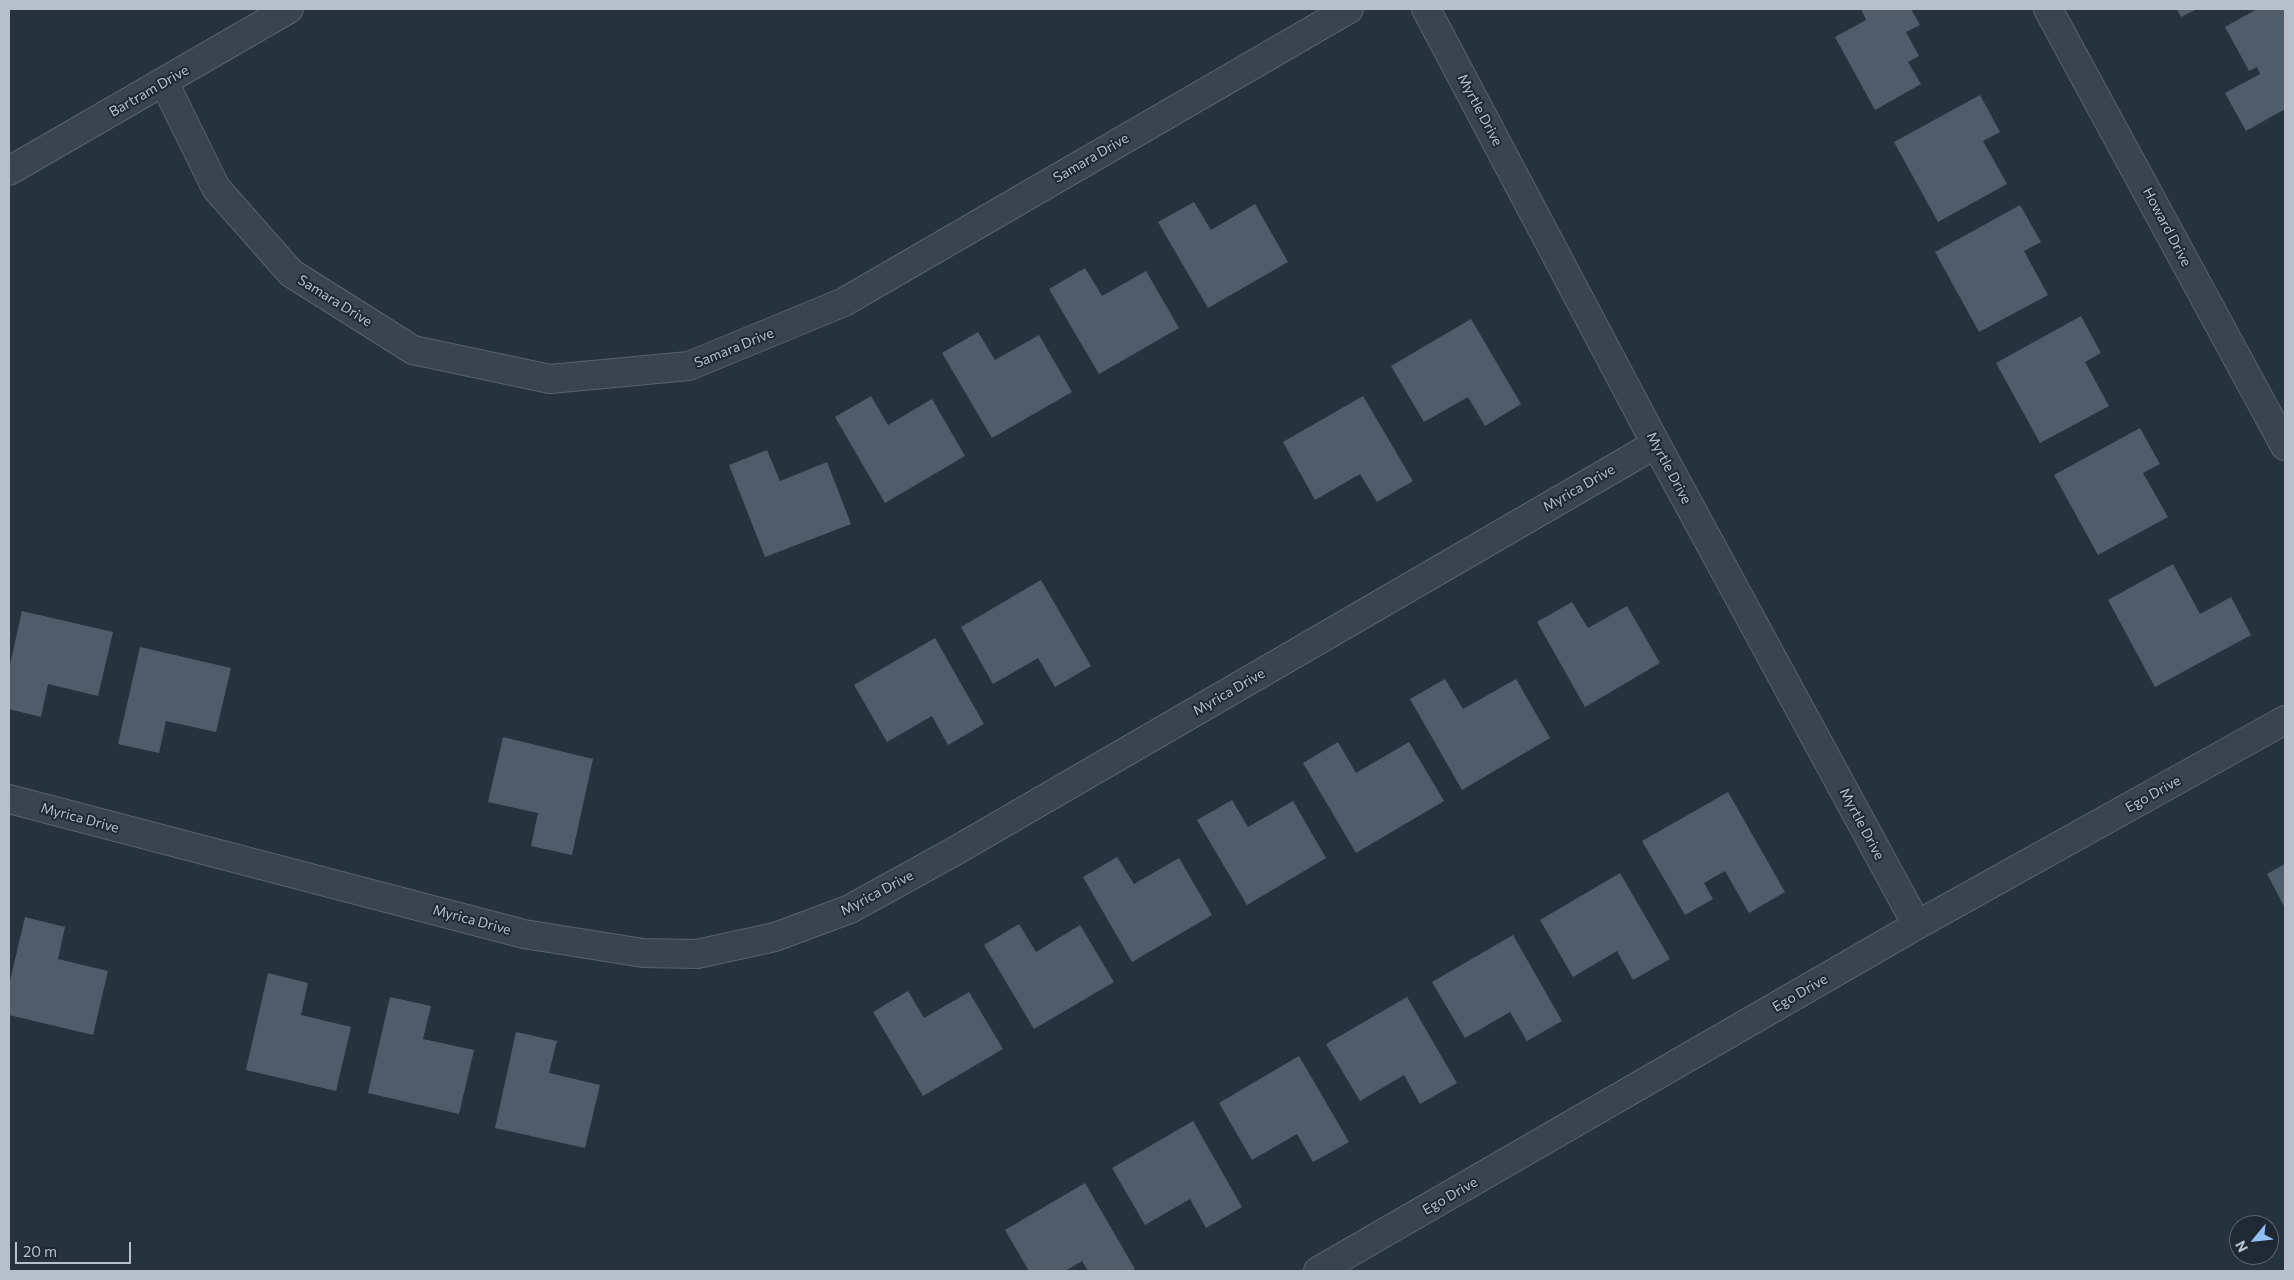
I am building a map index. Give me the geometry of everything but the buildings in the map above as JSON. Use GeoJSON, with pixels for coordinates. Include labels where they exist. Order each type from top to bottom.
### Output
{"type":"FeatureCollection","features":[{"type":"Feature","properties":{"kind":"street","name":"Bartram Drive"},"geometry":{"type":"LineString","coordinates":[[9,171],[289,9]]}},
{"type":"Feature","properties":{"kind":"street","name":"Samara Drive"},"geometry":{"type":"LineString","coordinates":[[164,82],[216,188],[291,273],[414,350],[550,379],[689,366],[844,302],[1349,9]]}},
{"type":"Feature","properties":{"kind":"street","name":"Myrtle Drive"},"geometry":{"type":"LineString","coordinates":[[1426,9],[1656,444],[1917,925]]}},
{"type":"Feature","properties":{"kind":"street","name":"Howard Drive"},"geometry":{"type":"LineString","coordinates":[[2048,9],[2285,446]]}},
{"type":"Feature","properties":{"kind":"street","name":"Myrica Drive"},"geometry":{"type":"LineString","coordinates":[[9,799],[524,934],[643,953],[697,954],[775,938],[850,909],[955,851],[1656,444]]}},
{"type":"Feature","properties":{"kind":"street","name":"Ego Drive"},"geometry":{"type":"LineString","coordinates":[[1318,1271],[1917,925],[2285,720]]}}]}
